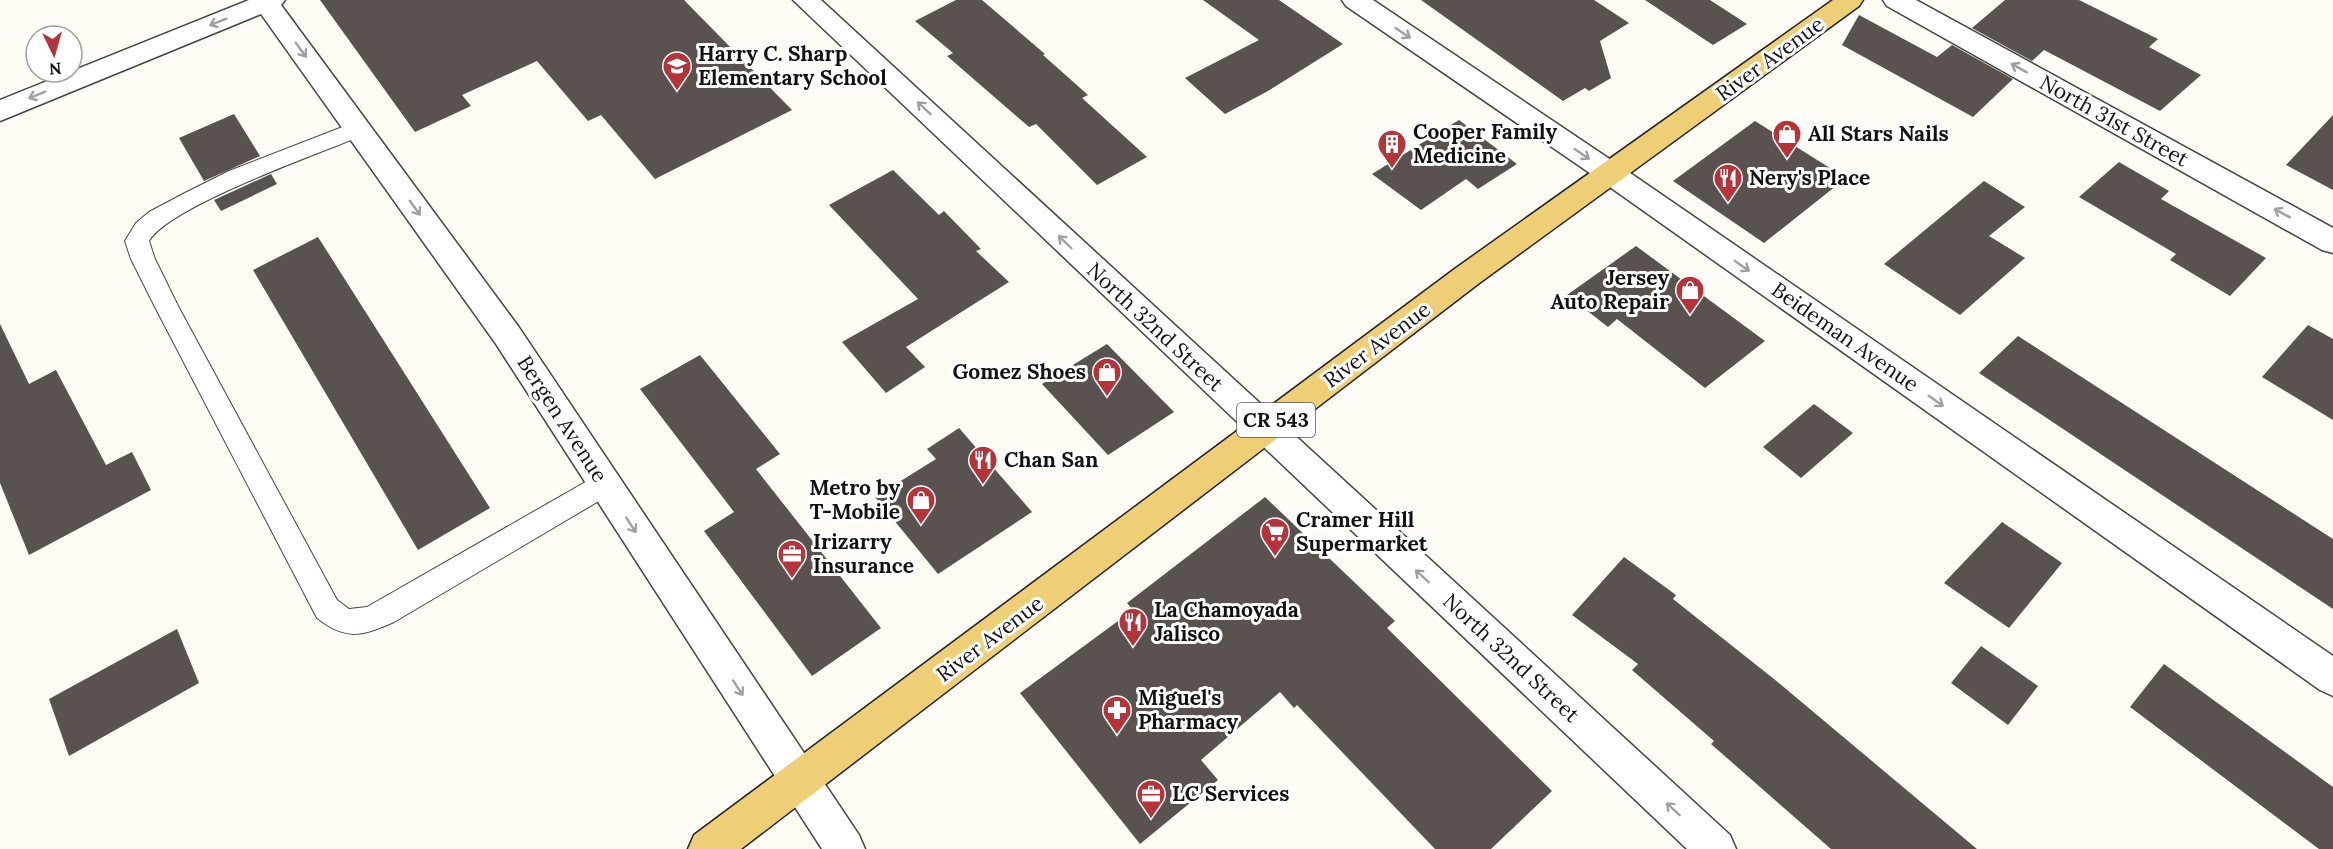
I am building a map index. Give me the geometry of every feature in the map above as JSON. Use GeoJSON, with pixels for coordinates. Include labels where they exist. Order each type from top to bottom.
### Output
{"type":"FeatureCollection","features":[{"type":"Feature","properties":{"kind":"main road","name":"River Avenue"},"geometry":{"type":"LineString","coordinates":[[708,849],[800,782],[1469,275],[1850,0]]}},
{"type":"Feature","properties":{"kind":"street","name":"North 32nd Street"},"geometry":{"type":"LineString","coordinates":[[806,0],[932,115],[1264,429],[1716,849]]}},
{"type":"Feature","properties":{"kind":"street","name":"Beideman Avenue"},"geometry":{"type":"LineString","coordinates":[[1355,0],[1610,173],[2333,678]]}},
{"type":"Feature","properties":{"kind":"street","name":"North 31st Street"},"geometry":{"type":"LineString","coordinates":[[1896,0],[2333,242]]}},
{"type":"Feature","properties":{"kind":"street"},"geometry":{"type":"LineString","coordinates":[[0,111],[268,1]]}},
{"type":"Feature","properties":{"kind":"street","name":"Bergen Avenue"},"geometry":{"type":"LineString","coordinates":[[268,1],[507,335],[845,849]]}},
{"type":"Feature","properties":{"kind":"lane"},"geometry":{"type":"LineString","coordinates":[[358,129],[237,177],[193,199],[157,218],[144,229],[137,241],[142,259],[327,609],[336,617],[347,622],[360,623],[384,613],[604,484]]}},
{"type":"Feature","properties":{"kind":"building","name":"Harry C. Sharp Elementary School"},"geometry":{"type":"Polygon","coordinates":[[[320,0],[684,0],[792,110],[655,179],[601,115],[588,121],[537,61],[462,95],[471,106],[415,132],[320,0]]]}},
{"type":"Feature","properties":{"kind":"building"},"geometry":{"type":"Polygon","coordinates":[[[956,0],[982,0],[1045,54],[1043,55],[1088,95],[1082,98],[1147,157],[1097,185],[1036,124],[1029,127],[947,56],[953,53],[915,21],[956,0]]]}},
{"type":"Feature","properties":{"kind":"building"},"geometry":{"type":"Polygon","coordinates":[[[1203,0],[1279,0],[1343,44],[1268,91],[1225,114],[1185,78],[1259,40],[1203,0]]]}},
{"type":"Feature","properties":{"kind":"building"},"geometry":{"type":"Polygon","coordinates":[[[1421,0],[1594,0],[1629,23],[1600,41],[1611,78],[1589,91],[1585,88],[1563,101],[1421,0]]]}},
{"type":"Feature","properties":{"kind":"building"},"geometry":{"type":"Polygon","coordinates":[[[1645,0],[1710,0],[1747,24],[1713,45],[1645,0]]]}},
{"type":"Feature","properties":{"kind":"building"},"geometry":{"type":"Polygon","coordinates":[[[2005,0],[2079,0],[2158,39],[2149,47],[2201,75],[2160,111],[2044,50],[2032,61],[1972,28],[2005,0]]]}},
{"type":"Feature","properties":{"kind":"building"},"geometry":{"type":"Polygon","coordinates":[[[1859,15],[1937,57],[1952,45],[2013,79],[1973,117],[1842,45],[1859,15]]]}},
{"type":"Feature","properties":{"kind":"building"},"geometry":{"type":"Polygon","coordinates":[[[234,114],[260,156],[204,181],[179,138],[234,114]]]}},
{"type":"Feature","properties":{"kind":"building"},"geometry":{"type":"Polygon","coordinates":[[[2333,115],[2333,190],[2286,165],[2333,115]]]}},
{"type":"Feature","properties":{"kind":"building"},"geometry":{"type":"Polygon","coordinates":[[[1459,120],[1517,164],[1478,189],[1466,179],[1421,210],[1372,174],[1459,120]]]}},
{"type":"Feature","properties":{"kind":"building"},"geometry":{"type":"Polygon","coordinates":[[[1755,121],[1846,178],[1764,243],[1673,181],[1755,121]]]}},
{"type":"Feature","properties":{"kind":"building"},"geometry":{"type":"Polygon","coordinates":[[[2119,162],[2169,191],[2161,199],[2266,258],[2230,296],[2170,260],[2176,254],[2079,197],[2119,162]]]}},
{"type":"Feature","properties":{"kind":"building"},"geometry":{"type":"Polygon","coordinates":[[[893,170],[939,215],[944,211],[981,249],[976,251],[1009,282],[906,347],[925,367],[886,393],[842,342],[918,299],[829,205],[893,170]]]}},
{"type":"Feature","properties":{"kind":"building"},"geometry":{"type":"Polygon","coordinates":[[[271,174],[277,184],[221,211],[214,200],[271,174]]]}},
{"type":"Feature","properties":{"kind":"building"},"geometry":{"type":"Polygon","coordinates":[[[1984,181],[2025,207],[1989,236],[2025,258],[1960,315],[1884,264],[1984,181]]]}},
{"type":"Feature","properties":{"kind":"building"},"geometry":{"type":"Polygon","coordinates":[[[318,237],[490,508],[418,550],[253,270],[318,237]]]}},
{"type":"Feature","properties":{"kind":"building","name":"Jersey Auto Repair"},"geometry":{"type":"Polygon","coordinates":[[[1636,246],[1765,341],[1705,388],[1617,319],[1608,327],[1567,295],[1636,246]]]}},
{"type":"Feature","properties":{"kind":"building"},"geometry":{"type":"Polygon","coordinates":[[[0,324],[29,384],[56,370],[106,465],[132,452],[151,490],[29,555],[0,483],[0,324]]]}},
{"type":"Feature","properties":{"kind":"building"},"geometry":{"type":"Polygon","coordinates":[[[2308,325],[2333,339],[2333,420],[2262,377],[2308,325]]]}},
{"type":"Feature","properties":{"kind":"building"},"geometry":{"type":"Polygon","coordinates":[[[2018,336],[2333,539],[2333,609],[1979,373],[2018,336]]]}},
{"type":"Feature","properties":{"kind":"building","name":"Gomez Shoes"},"geometry":{"type":"Polygon","coordinates":[[[1107,344],[1174,412],[1108,455],[1042,384],[1107,344]]]}},
{"type":"Feature","properties":{"kind":"building"},"geometry":{"type":"Polygon","coordinates":[[[700,355],[780,454],[756,469],[881,628],[812,676],[704,531],[734,512],[640,389],[700,355]]]}},
{"type":"Feature","properties":{"kind":"building"},"geometry":{"type":"Polygon","coordinates":[[[1814,404],[1853,433],[1801,478],[1763,447],[1814,404]]]}},
{"type":"Feature","properties":{"kind":"building"},"geometry":{"type":"Polygon","coordinates":[[[959,428],[1032,512],[938,574],[875,497],[936,459],[927,449],[959,428]]]}},
{"type":"Feature","properties":{"kind":"building"},"geometry":{"type":"Polygon","coordinates":[[[1265,497],[1395,621],[1387,628],[1552,791],[1491,849],[1435,849],[1297,705],[1294,708],[1280,692],[1201,760],[1218,780],[1140,844],[1020,693],[1133,610],[1127,603],[1265,497]]]}},
{"type":"Feature","properties":{"kind":"building"},"geometry":{"type":"Polygon","coordinates":[[[2002,522],[2062,563],[2009,628],[1944,583],[2002,522]]]}},
{"type":"Feature","properties":{"kind":"building"},"geometry":{"type":"Polygon","coordinates":[[[1624,557],[1676,595],[1673,599],[1774,679],[1977,849],[1831,849],[1711,744],[1714,741],[1632,670],[1638,664],[1572,615],[1624,557]]]}},
{"type":"Feature","properties":{"kind":"building"},"geometry":{"type":"Polygon","coordinates":[[[177,629],[199,683],[69,756],[49,699],[177,629]]]}},
{"type":"Feature","properties":{"kind":"building"},"geometry":{"type":"Polygon","coordinates":[[[1981,646],[2038,686],[2008,725],[1951,683],[1981,646]]]}},
{"type":"Feature","properties":{"kind":"building"},"geometry":{"type":"Polygon","coordinates":[[[2164,664],[2333,787],[2333,849],[2319,849],[2130,707],[2164,664]]]}},
{"type":"Feature","properties":{"kind":"place","name":"Harry C. Sharp Elementary School"},"geometry":{"type":"Point","coordinates":[677,92]}},
{"type":"Feature","properties":{"kind":"place","name":"All Stars Nails"},"geometry":{"type":"Point","coordinates":[1787,160]}},
{"type":"Feature","properties":{"kind":"place","name":"Cooper Family Medicine"},"geometry":{"type":"Point","coordinates":[1392,170]}},
{"type":"Feature","properties":{"kind":"place","name":"Nery's Place"},"geometry":{"type":"Point","coordinates":[1728,204]}},
{"type":"Feature","properties":{"kind":"place","name":"Jersey Auto Repair"},"geometry":{"type":"Point","coordinates":[1690,316]}},
{"type":"Feature","properties":{"kind":"place","name":"Gomez Shoes"},"geometry":{"type":"Point","coordinates":[1107,398]}},
{"type":"Feature","properties":{"kind":"place","name":"Chan San"},"geometry":{"type":"Point","coordinates":[983,486]}},
{"type":"Feature","properties":{"kind":"place","name":"Metro by T-Mobile"},"geometry":{"type":"Point","coordinates":[921,526]}},
{"type":"Feature","properties":{"kind":"place","name":"Cramer Hill Supermarket"},"geometry":{"type":"Point","coordinates":[1275,558]}},
{"type":"Feature","properties":{"kind":"place","name":"Irizarry Insurance"},"geometry":{"type":"Point","coordinates":[792,580]}},
{"type":"Feature","properties":{"kind":"place","name":"La Chamoyada Jalisco"},"geometry":{"type":"Point","coordinates":[1133,648]}},
{"type":"Feature","properties":{"kind":"place","name":"Miguel's Pharmacy"},"geometry":{"type":"Point","coordinates":[1117,736]}},
{"type":"Feature","properties":{"kind":"place","name":"LC Services"},"geometry":{"type":"Point","coordinates":[1151,820]}}]}
